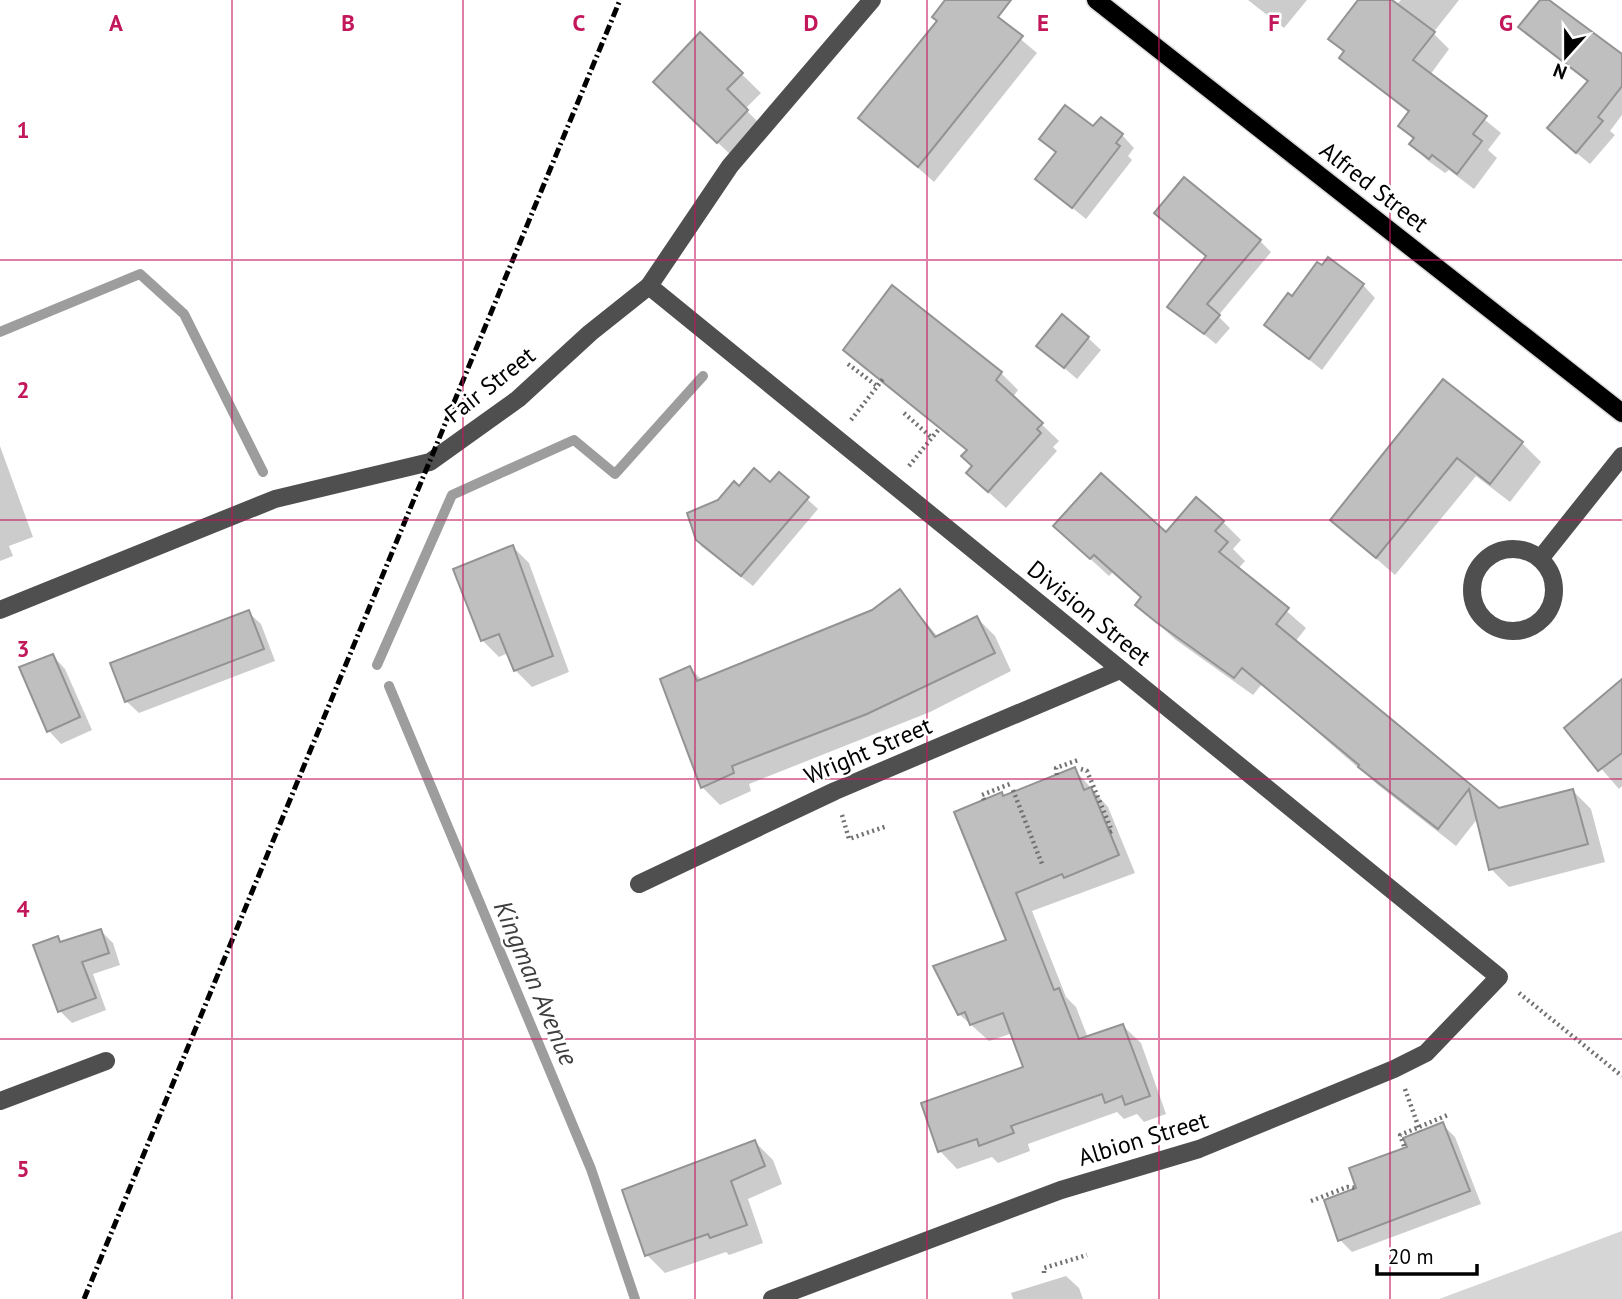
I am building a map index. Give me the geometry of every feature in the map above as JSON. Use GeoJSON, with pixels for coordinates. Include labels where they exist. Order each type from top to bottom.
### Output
{"type":"FeatureCollection","features":[{"type":"Feature","properties":{"kind":"main road","name":"Alfred Street"},"geometry":{"type":"LineString","coordinates":[[1096,0],[1622,413]]}},
{"type":"Feature","properties":{"kind":"street","name":"Fair Street"},"geometry":{"type":"LineString","coordinates":[[0,610],[275,499],[430,462],[518,399],[590,333],[649,286],[730,166],[872,0]]}},
{"type":"Feature","properties":{"kind":"street","name":"Division Street"},"geometry":{"type":"LineString","coordinates":[[649,286],[1499,977]]}},
{"type":"Feature","properties":{"kind":"street"},"geometry":{"type":"LineString","coordinates":[[1540,559],[1622,456]]}},
{"type":"Feature","properties":{"kind":"street"},"geometry":{"type":"LineString","coordinates":[[1514,549],[1540,559],[1553,582],[1553,595],[1543,618],[1520,631],[1506,631],[1485,621],[1475,607],[1472,593],[1478,568],[1488,557],[1514,549]]}},
{"type":"Feature","properties":{"kind":"street","name":"Wright Street"},"geometry":{"type":"LineString","coordinates":[[639,884],[835,792],[1119,670]]}},
{"type":"Feature","properties":{"kind":"street","name":"Albion Street"},"geometry":{"type":"LineString","coordinates":[[772,1299],[1061,1190],[1199,1149],[1394,1069],[1426,1053],[1499,977]]}},
{"type":"Feature","properties":{"kind":"street"},"geometry":{"type":"LineString","coordinates":[[0,1101],[106,1061]]}},
{"type":"Feature","properties":{"kind":"path"},"geometry":{"type":"LineString","coordinates":[[848,364],[877,386]]}},
{"type":"Feature","properties":{"kind":"path"},"geometry":{"type":"LineString","coordinates":[[837,440],[883,379]]}},
{"type":"Feature","properties":{"kind":"path"},"geometry":{"type":"LineString","coordinates":[[904,413],[932,438]]}},
{"type":"Feature","properties":{"kind":"path"},"geometry":{"type":"LineString","coordinates":[[893,485],[939,429]]}},
{"type":"Feature","properties":{"kind":"path"},"geometry":{"type":"LineString","coordinates":[[1057,775],[1056,768],[1078,760]]}},
{"type":"Feature","properties":{"kind":"path"},"geometry":{"type":"LineString","coordinates":[[1081,769],[1087,771],[1112,831],[1110,832]]}},
{"type":"Feature","properties":{"kind":"path"},"geometry":{"type":"LineString","coordinates":[[984,800],[982,795],[1010,784]]}},
{"type":"Feature","properties":{"kind":"path"},"geometry":{"type":"LineString","coordinates":[[1013,790],[1042,864],[1040,866]]}},
{"type":"Feature","properties":{"kind":"path"},"geometry":{"type":"LineString","coordinates":[[835,792],[849,839],[887,826]]}},
{"type":"Feature","properties":{"kind":"path"},"geometry":{"type":"LineString","coordinates":[[1499,977],[1622,1076]]}},
{"type":"Feature","properties":{"kind":"path"},"geometry":{"type":"LineString","coordinates":[[1394,1069],[1419,1129]]}},
{"type":"Feature","properties":{"kind":"path"},"geometry":{"type":"LineString","coordinates":[[1404,1146],[1401,1135],[1450,1114]]}},
{"type":"Feature","properties":{"kind":"path"},"geometry":{"type":"LineString","coordinates":[[1311,1201],[1347,1187],[1356,1188]]}},
{"type":"Feature","properties":{"kind":"path"},"geometry":{"type":"LineString","coordinates":[[1044,1273],[1044,1268],[1087,1255]]}},
{"type":"Feature","properties":{"kind":"shaded area"},"geometry":{"type":"Polygon","coordinates":[[[1622,1231],[1622,1299],[1439,1299],[1622,1231]]]}},
{"type":"Feature","properties":{"kind":"building"},"geometry":{"type":"Polygon","coordinates":[[[945,0],[1011,0],[998,17],[1023,36],[918,167],[858,118],[937,21],[932,17],[945,0]]]}},
{"type":"Feature","properties":{"kind":"building"},"geometry":{"type":"Polygon","coordinates":[[[1358,0],[1392,0],[1435,32],[1413,60],[1487,116],[1473,134],[1482,141],[1457,174],[1432,155],[1429,159],[1409,144],[1414,138],[1398,126],[1409,111],[1339,58],[1344,51],[1328,39],[1358,0]]]}},
{"type":"Feature","properties":{"kind":"building"},"geometry":{"type":"Polygon","coordinates":[[[1540,0],[1549,0],[1622,54],[1622,86],[1598,117],[1603,121],[1576,153],[1547,128],[1588,81],[1518,27],[1540,0]]]}},
{"type":"Feature","properties":{"kind":"building"},"geometry":{"type":"Polygon","coordinates":[[[700,32],[743,73],[727,89],[748,110],[717,143],[653,82],[700,32]]]}},
{"type":"Feature","properties":{"kind":"building"},"geometry":{"type":"Polygon","coordinates":[[[1065,105],[1093,126],[1101,117],[1123,134],[1116,143],[1120,146],[1072,208],[1035,179],[1056,152],[1039,139],[1065,105]]]}},
{"type":"Feature","properties":{"kind":"building"},"geometry":{"type":"Polygon","coordinates":[[[1184,177],[1261,240],[1207,304],[1220,315],[1204,334],[1167,307],[1206,256],[1154,213],[1184,177]]]}},
{"type":"Feature","properties":{"kind":"building"},"geometry":{"type":"Polygon","coordinates":[[[1328,257],[1364,284],[1309,359],[1264,325],[1288,293],[1292,296],[1317,262],[1322,265],[1328,257]]]}},
{"type":"Feature","properties":{"kind":"building"},"geometry":{"type":"Polygon","coordinates":[[[892,285],[1002,372],[996,380],[1043,423],[1037,429],[1041,433],[988,492],[966,473],[972,466],[961,456],[967,450],[843,350],[892,285]]]}},
{"type":"Feature","properties":{"kind":"building"},"geometry":{"type":"Polygon","coordinates":[[[1062,314],[1089,337],[1064,368],[1036,346],[1062,314]]]}},
{"type":"Feature","properties":{"kind":"building"},"geometry":{"type":"Polygon","coordinates":[[[1443,379],[1523,442],[1490,484],[1457,458],[1376,558],[1330,520],[1443,379]]]}},
{"type":"Feature","properties":{"kind":"building"},"geometry":{"type":"Polygon","coordinates":[[[754,468],[770,482],[779,472],[809,497],[741,576],[696,540],[687,513],[718,500],[734,481],[739,486],[754,468]]]}},
{"type":"Feature","properties":{"kind":"building"},"geometry":{"type":"Polygon","coordinates":[[[1101,473],[1166,532],[1196,497],[1224,521],[1215,531],[1228,542],[1219,552],[1289,608],[1276,624],[1499,808],[1573,789],[1588,844],[1489,870],[1469,789],[1438,829],[1358,767],[1359,765],[1242,668],[1234,678],[1156,622],[1135,605],[1141,597],[1094,555],[1090,559],[1053,526],[1101,473]]]}},
{"type":"Feature","properties":{"kind":"building"},"geometry":{"type":"Polygon","coordinates":[[[513,545],[553,656],[514,671],[499,634],[481,641],[453,569],[513,545]]]}},
{"type":"Feature","properties":{"kind":"building"},"geometry":{"type":"Polygon","coordinates":[[[900,589],[935,637],[977,616],[995,653],[867,714],[732,766],[734,773],[701,788],[660,679],[690,666],[697,681],[872,610],[900,589]]]}},
{"type":"Feature","properties":{"kind":"building"},"geometry":{"type":"Polygon","coordinates":[[[249,610],[264,649],[125,702],[110,663],[249,610]]]}},
{"type":"Feature","properties":{"kind":"building"},"geometry":{"type":"Polygon","coordinates":[[[53,654],[80,717],[47,732],[19,667],[53,654]]]}},
{"type":"Feature","properties":{"kind":"building"},"geometry":{"type":"Polygon","coordinates":[[[1622,679],[1622,753],[1598,771],[1564,728],[1622,679]]]}},
{"type":"Feature","properties":{"kind":"building"},"geometry":{"type":"Polygon","coordinates":[[[1075,767],[1084,790],[1091,787],[1119,855],[1064,878],[1062,874],[1016,893],[1054,990],[1059,988],[1079,1039],[1123,1024],[1150,1096],[1125,1105],[1122,1096],[1105,1103],[1102,1094],[1011,1126],[1014,1133],[979,1146],[977,1139],[938,1152],[921,1103],[1023,1067],[1003,1013],[970,1025],[965,1012],[958,1015],[933,966],[1006,940],[954,812],[1075,767]]]}},
{"type":"Feature","properties":{"kind":"building"},"geometry":{"type":"Polygon","coordinates":[[[101,929],[109,953],[82,962],[96,998],[58,1012],[33,945],[58,936],[60,942],[101,929]]]}},
{"type":"Feature","properties":{"kind":"building"},"geometry":{"type":"Polygon","coordinates":[[[1443,1122],[1470,1191],[1338,1241],[1324,1200],[1356,1188],[1349,1168],[1407,1147],[1403,1138],[1443,1122]]]}},
{"type":"Feature","properties":{"kind":"building"},"geometry":{"type":"Polygon","coordinates":[[[755,1140],[765,1166],[731,1181],[747,1225],[710,1238],[708,1234],[645,1256],[622,1190],[755,1140]]]}},
{"type":"Feature","properties":{"kind":"waterway","name":"Kingman Avenue"},"geometry":{"type":"LineString","coordinates":[[0,332],[140,274],[184,314],[263,472]]}},
{"type":"Feature","properties":{"kind":"waterway"},"geometry":{"type":"LineString","coordinates":[[377,665],[452,495],[574,440],[615,474],[703,376]]}},
{"type":"Feature","properties":{"kind":"waterway","name":"Kingman Avenue"},"geometry":{"type":"LineString","coordinates":[[389,686],[591,1169],[635,1299]]}},
{"type":"Feature","properties":{"kind":"railway"},"geometry":{"type":"LineString","coordinates":[[84,1299],[620,0]]}}]}
